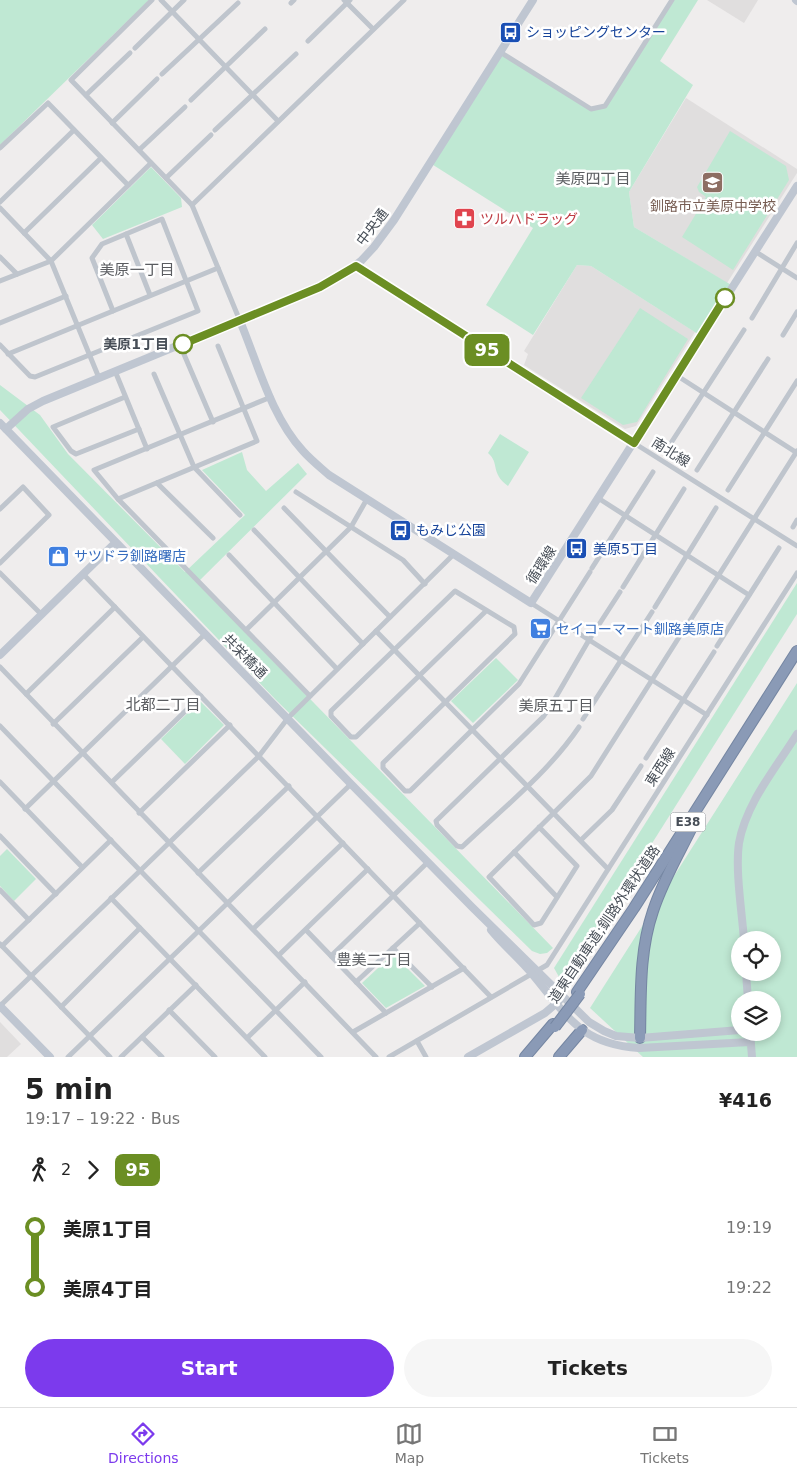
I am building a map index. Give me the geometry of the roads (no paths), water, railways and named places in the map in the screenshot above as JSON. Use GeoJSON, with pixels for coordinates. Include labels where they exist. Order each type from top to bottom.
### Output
{"type":"FeatureCollection","features":[{"type":"Feature","properties":{"kind":"highway","name":"道東自動車道;釧路外環状道路"},"geometry":{"type":"LineString","coordinates":[[579,993],[797,651]]}},
{"type":"Feature","properties":{"kind":"highway","name":"道東自動車道;釧路外環状道路"},"geometry":{"type":"LineString","coordinates":[[530,1057],[617,942],[797,660]]}},
{"type":"Feature","properties":{"kind":"highway"},"geometry":{"type":"LineString","coordinates":[[639,1043],[643,957],[653,911],[667,877],[697,818]]}},
{"type":"Feature","properties":{"kind":"highway","name":"道東自動車道;釧路外環状道路"},"geometry":{"type":"LineString","coordinates":[[525,1057],[554,1025]]}},
{"type":"Feature","properties":{"kind":"highway"},"geometry":{"type":"LineString","coordinates":[[559,1057],[582,1030]]}},
{"type":"Feature","properties":{"kind":"street"},"geometry":{"type":"LineString","coordinates":[[152,0],[71,80],[192,205],[240,321]]}},
{"type":"Feature","properties":{"kind":"street"},"geometry":{"type":"LineString","coordinates":[[161,0],[278,121]]}},
{"type":"Feature","properties":{"kind":"street"},"geometry":{"type":"LineString","coordinates":[[135,48],[184,0]]}},
{"type":"Feature","properties":{"kind":"street"},"geometry":{"type":"LineString","coordinates":[[192,205],[404,0]]}},
{"type":"Feature","properties":{"kind":"street","name":"中央通"},"geometry":{"type":"LineString","coordinates":[[3,426],[43,401],[320,287],[356,266],[368,254],[394,220],[533,0]]}},
{"type":"Feature","properties":{"kind":"street"},"geometry":{"type":"LineString","coordinates":[[500,52],[591,109],[605,106],[672,0]]}},
{"type":"Feature","properties":{"kind":"street"},"geometry":{"type":"LineString","coordinates":[[308,41],[347,1],[373,29]]}},
{"type":"Feature","properties":{"kind":"street"},"geometry":{"type":"LineString","coordinates":[[162,74],[238,3]]}},
{"type":"Feature","properties":{"kind":"street"},"geometry":{"type":"LineString","coordinates":[[191,100],[265,28]]}},
{"type":"Feature","properties":{"kind":"street"},"geometry":{"type":"LineString","coordinates":[[86,95],[130,53]]}},
{"type":"Feature","properties":{"kind":"street"},"geometry":{"type":"LineString","coordinates":[[216,130],[296,54]]}},
{"type":"Feature","properties":{"kind":"street"},"geometry":{"type":"LineString","coordinates":[[112,122],[157,79]]}},
{"type":"Feature","properties":{"kind":"street"},"geometry":{"type":"LineString","coordinates":[[0,148],[48,103],[128,185]]}},
{"type":"Feature","properties":{"kind":"street"},"geometry":{"type":"LineString","coordinates":[[139,150],[184,107]]}},
{"type":"Feature","properties":{"kind":"street"},"geometry":{"type":"LineString","coordinates":[[0,202],[74,130]]}},
{"type":"Feature","properties":{"kind":"street"},"geometry":{"type":"LineString","coordinates":[[166,178],[211,135]]}},
{"type":"Feature","properties":{"kind":"street"},"geometry":{"type":"LineString","coordinates":[[24,233],[101,158]]}},
{"type":"Feature","properties":{"kind":"street"},"geometry":{"type":"LineString","coordinates":[[0,281],[50,261],[151,163]]}},
{"type":"Feature","properties":{"kind":"street","name":"循環線"},"geometry":{"type":"LineString","coordinates":[[240,321],[284,425],[303,451],[328,475],[531,603],[797,186]]}},
{"type":"Feature","properties":{"kind":"street"},"geometry":{"type":"LineString","coordinates":[[0,208],[50,261],[100,378]]}},
{"type":"Feature","properties":{"kind":"street"},"geometry":{"type":"LineString","coordinates":[[0,345],[30,376],[35,377],[198,311],[162,219],[102,244],[92,258],[113,311]]}},
{"type":"Feature","properties":{"kind":"street"},"geometry":{"type":"LineString","coordinates":[[126,234],[150,295]]}},
{"type":"Feature","properties":{"kind":"street"},"geometry":{"type":"LineString","coordinates":[[752,318],[797,243]]}},
{"type":"Feature","properties":{"kind":"street"},"geometry":{"type":"LineString","coordinates":[[756,252],[797,278]]}},
{"type":"Feature","properties":{"kind":"street"},"geometry":{"type":"LineString","coordinates":[[0,257],[17,274]]}},
{"type":"Feature","properties":{"kind":"street","name":"南北線"},"geometry":{"type":"LineString","coordinates":[[356,266],[797,546]]}},
{"type":"Feature","properties":{"kind":"street"},"geometry":{"type":"LineString","coordinates":[[8,354],[218,268]]}},
{"type":"Feature","properties":{"kind":"street"},"geometry":{"type":"LineString","coordinates":[[0,323],[66,296]]}},
{"type":"Feature","properties":{"kind":"street"},"geometry":{"type":"LineString","coordinates":[[783,335],[797,312]]}},
{"type":"Feature","properties":{"kind":"street"},"geometry":{"type":"LineString","coordinates":[[669,446],[744,330]]}},
{"type":"Feature","properties":{"kind":"street"},"geometry":{"type":"LineString","coordinates":[[180,345],[213,422]]}},
{"type":"Feature","properties":{"kind":"street"},"geometry":{"type":"LineString","coordinates":[[118,499],[257,441],[218,346]]}},
{"type":"Feature","properties":{"kind":"street"},"geometry":{"type":"LineString","coordinates":[[697,470],[768,359]]}},
{"type":"Feature","properties":{"kind":"street"},"geometry":{"type":"LineString","coordinates":[[115,371],[147,449]]}},
{"type":"Feature","properties":{"kind":"street"},"geometry":{"type":"LineString","coordinates":[[154,374],[194,468],[240,515]]}},
{"type":"Feature","properties":{"kind":"street"},"geometry":{"type":"LineString","coordinates":[[539,827],[577,866],[541,923],[534,925],[489,877],[539,827],[553,813],[591,776],[797,452],[676,376]]}},
{"type":"Feature","properties":{"kind":"street"},"geometry":{"type":"LineString","coordinates":[[728,490],[797,381]]}},
{"type":"Feature","properties":{"kind":"street"},"geometry":{"type":"LineString","coordinates":[[125,397],[53,426],[76,454],[139,429]]}},
{"type":"Feature","properties":{"kind":"street"},"geometry":{"type":"LineString","coordinates":[[271,398],[94,470],[118,499],[310,696]]}},
{"type":"Feature","properties":{"kind":"street","name":"共栄橋通"},"geometry":{"type":"LineString","coordinates":[[3,426],[472,907],[492,932],[535,972]]}},
{"type":"Feature","properties":{"kind":"street"},"geometry":{"type":"LineString","coordinates":[[486,611],[356,737],[351,737],[331,716],[331,711],[455,591],[514,627],[515,634],[382,763],[383,768],[405,791],[410,791],[519,684],[653,472]]}},
{"type":"Feature","properties":{"kind":"street"},"geometry":{"type":"LineString","coordinates":[[157,483],[213,538]]}},
{"type":"Feature","properties":{"kind":"street"},"geometry":{"type":"LineString","coordinates":[[0,509],[23,487],[49,515],[0,563]]}},
{"type":"Feature","properties":{"kind":"street"},"geometry":{"type":"LineString","coordinates":[[553,702],[589,640],[684,489]]}},
{"type":"Feature","properties":{"kind":"street"},"geometry":{"type":"LineString","coordinates":[[296,492],[403,560],[425,584]]}},
{"type":"Feature","properties":{"kind":"street"},"geometry":{"type":"LineString","coordinates":[[598,498],[749,595]]}},
{"type":"Feature","properties":{"kind":"street"},"geometry":{"type":"LineString","coordinates":[[246,630],[351,527],[367,499]]}},
{"type":"Feature","properties":{"kind":"street"},"geometry":{"type":"LineString","coordinates":[[284,508],[390,617]]}},
{"type":"Feature","properties":{"kind":"street"},"geometry":{"type":"LineString","coordinates":[[583,720],[716,508]]}},
{"type":"Feature","properties":{"kind":"street"},"geometry":{"type":"LineString","coordinates":[[793,527],[797,520]]}},
{"type":"Feature","properties":{"kind":"street"},"geometry":{"type":"LineString","coordinates":[[254,530],[363,644]]}},
{"type":"Feature","properties":{"kind":"street"},"geometry":{"type":"LineString","coordinates":[[0,655],[115,543]]}},
{"type":"Feature","properties":{"kind":"street"},"geometry":{"type":"LineString","coordinates":[[717,646],[779,548]]}},
{"type":"Feature","properties":{"kind":"street"},"geometry":{"type":"LineString","coordinates":[[50,1057],[0,1006],[259,756],[288,718],[454,554]]}},
{"type":"Feature","properties":{"kind":"street"},"geometry":{"type":"LineString","coordinates":[[229,555],[337,669]]}},
{"type":"Feature","properties":{"kind":"street","name":"東西線"},"geometry":{"type":"LineString","coordinates":[[389,1057],[547,965],[797,573]]}},
{"type":"Feature","properties":{"kind":"street"},"geometry":{"type":"LineString","coordinates":[[0,574],[42,615]]}},
{"type":"Feature","properties":{"kind":"street"},"geometry":{"type":"LineString","coordinates":[[84,575],[491,997]]}},
{"type":"Feature","properties":{"kind":"street"},"geometry":{"type":"LineString","coordinates":[[531,603],[707,715]]}},
{"type":"Feature","properties":{"kind":"street"},"geometry":{"type":"LineString","coordinates":[[26,694],[115,607]]}},
{"type":"Feature","properties":{"kind":"street"},"geometry":{"type":"LineString","coordinates":[[376,631],[581,840],[608,870]]}},
{"type":"Feature","properties":{"kind":"street"},"geometry":{"type":"LineString","coordinates":[[25,809],[205,634]]}},
{"type":"Feature","properties":{"kind":"street"},"geometry":{"type":"LineString","coordinates":[[54,724],[143,637]]}},
{"type":"Feature","properties":{"kind":"street"},"geometry":{"type":"LineString","coordinates":[[646,758],[714,652]]}},
{"type":"Feature","properties":{"kind":"street"},"geometry":{"type":"LineString","coordinates":[[0,667],[376,1057]]}},
{"type":"Feature","properties":{"kind":"street"},"geometry":{"type":"LineString","coordinates":[[112,782],[201,696]]}},
{"type":"Feature","properties":{"kind":"street"},"geometry":{"type":"LineString","coordinates":[[549,708],[543,717],[436,821],[437,825],[457,846],[462,847],[527,786],[565,747],[579,726]]}},
{"type":"Feature","properties":{"kind":"street"},"geometry":{"type":"LineString","coordinates":[[139,813],[230,725]]}},
{"type":"Feature","properties":{"kind":"street"},"geometry":{"type":"LineString","coordinates":[[0,726],[321,1057]]}},
{"type":"Feature","properties":{"kind":"street"},"geometry":{"type":"LineString","coordinates":[[743,931],[738,857],[739,843],[754,802],[797,734]]}},
{"type":"Feature","properties":{"kind":"street"},"geometry":{"type":"LineString","coordinates":[[581,840],[612,810],[641,766]]}},
{"type":"Feature","properties":{"kind":"street"},"geometry":{"type":"LineString","coordinates":[[0,782],[82,867]]}},
{"type":"Feature","properties":{"kind":"street"},"geometry":{"type":"LineString","coordinates":[[68,1057],[351,784]]}},
{"type":"Feature","properties":{"kind":"street"},"geometry":{"type":"LineString","coordinates":[[198,873],[288,786]]}},
{"type":"Feature","properties":{"kind":"street"},"geometry":{"type":"LineString","coordinates":[[0,836],[56,894]]}},
{"type":"Feature","properties":{"kind":"street"},"geometry":{"type":"LineString","coordinates":[[110,1057],[1,945],[111,840]]}},
{"type":"Feature","properties":{"kind":"street"},"geometry":{"type":"LineString","coordinates":[[253,929],[343,842]]}},
{"type":"Feature","properties":{"kind":"street"},"geometry":{"type":"LineString","coordinates":[[514,852],[557,897]]}},
{"type":"Feature","properties":{"kind":"street"},"geometry":{"type":"LineString","coordinates":[[331,956],[428,862]]}},
{"type":"Feature","properties":{"kind":"street"},"geometry":{"type":"LineString","coordinates":[[279,956],[368,869]]}},
{"type":"Feature","properties":{"kind":"street"},"geometry":{"type":"LineString","coordinates":[[0,890],[29,920]]}},
{"type":"Feature","properties":{"kind":"street"},"geometry":{"type":"LineString","coordinates":[[111,898],[265,1057]]}},
{"type":"Feature","properties":{"kind":"street"},"geometry":{"type":"LineString","coordinates":[[356,982],[420,923]]}},
{"type":"Feature","properties":{"kind":"street"},"geometry":{"type":"LineString","coordinates":[[61,1007],[140,928]]}},
{"type":"Feature","properties":{"kind":"street"},"geometry":{"type":"LineString","coordinates":[[306,930],[386,1013]]}},
{"type":"Feature","properties":{"kind":"street"},"geometry":{"type":"LineString","coordinates":[[394,948],[432,987]]}},
{"type":"Feature","properties":{"kind":"street"},"geometry":{"type":"LineString","coordinates":[[353,1032],[464,968]]}},
{"type":"Feature","properties":{"kind":"street"},"geometry":{"type":"LineString","coordinates":[[535,972],[589,1022],[616,1036],[659,1047],[750,1042],[752,1057]]}},
{"type":"Feature","properties":{"kind":"street"},"geometry":{"type":"LineString","coordinates":[[535,972],[556,1005],[571,1022],[602,1041],[620,1046],[639,1043],[658,1036],[731,1031]]}},
{"type":"Feature","properties":{"kind":"street"},"geometry":{"type":"LineString","coordinates":[[247,1038],[305,982]]}},
{"type":"Feature","properties":{"kind":"street"},"geometry":{"type":"LineString","coordinates":[[120,1057],[196,985]]}},
{"type":"Feature","properties":{"kind":"street"},"geometry":{"type":"LineString","coordinates":[[468,1057],[556,1005],[562,996]]}},
{"type":"Feature","properties":{"kind":"street"},"geometry":{"type":"LineString","coordinates":[[168,1010],[214,1057]]}},
{"type":"Feature","properties":{"kind":"street"},"geometry":{"type":"LineString","coordinates":[[582,1030],[589,1022]]}},
{"type":"Feature","properties":{"kind":"street"},"geometry":{"type":"LineString","coordinates":[[690,1034],[691,1045]]}},
{"type":"Feature","properties":{"kind":"street"},"geometry":{"type":"LineString","coordinates":[[658,1036],[659,1047]]}},
{"type":"Feature","properties":{"kind":"street"},"geometry":{"type":"LineString","coordinates":[[142,1037],[162,1057]]}},
{"type":"Feature","properties":{"kind":"street"},"geometry":{"type":"LineString","coordinates":[[417,1041],[426,1057]]}},
{"type":"Feature","properties":{"kind":"place","name":"ショッピングセンター"},"geometry":{"type":"Point","coordinates":[510,32]}},
{"type":"Feature","properties":{"kind":"place","name":"釧路市立美原中学校"},"geometry":{"type":"Point","coordinates":[713,183]}},
{"type":"Feature","properties":{"kind":"place","name":"ツルハドラッグ"},"geometry":{"type":"Point","coordinates":[464,219]}},
{"type":"Feature","properties":{"kind":"place","name":"美原1丁目"},"geometry":{"type":"Point","coordinates":[183,344]}},
{"type":"Feature","properties":{"kind":"place","name":"もみじ公園"},"geometry":{"type":"Point","coordinates":[400,530]}},
{"type":"Feature","properties":{"kind":"place","name":"美原5丁目"},"geometry":{"type":"Point","coordinates":[577,549]}},
{"type":"Feature","properties":{"kind":"place","name":"サツドラ釧路曙店"},"geometry":{"type":"Point","coordinates":[58,556]}},
{"type":"Feature","properties":{"kind":"place","name":"セイコーマート釧路美原店"},"geometry":{"type":"Point","coordinates":[540,629]}},
{"type":"Feature","properties":{"kind":"district","name":"美原四丁目"},"geometry":{"type":"Point","coordinates":[593,179]}},
{"type":"Feature","properties":{"kind":"district","name":"美原一丁目"},"geometry":{"type":"Point","coordinates":[137,270]}},
{"type":"Feature","properties":{"kind":"district","name":"北都二丁目"},"geometry":{"type":"Point","coordinates":[163,705]}},
{"type":"Feature","properties":{"kind":"district","name":"美原五丁目"},"geometry":{"type":"Point","coordinates":[556,706]}},
{"type":"Feature","properties":{"kind":"district","name":"豊美二丁目"},"geometry":{"type":"Point","coordinates":[374,960]}}]}
